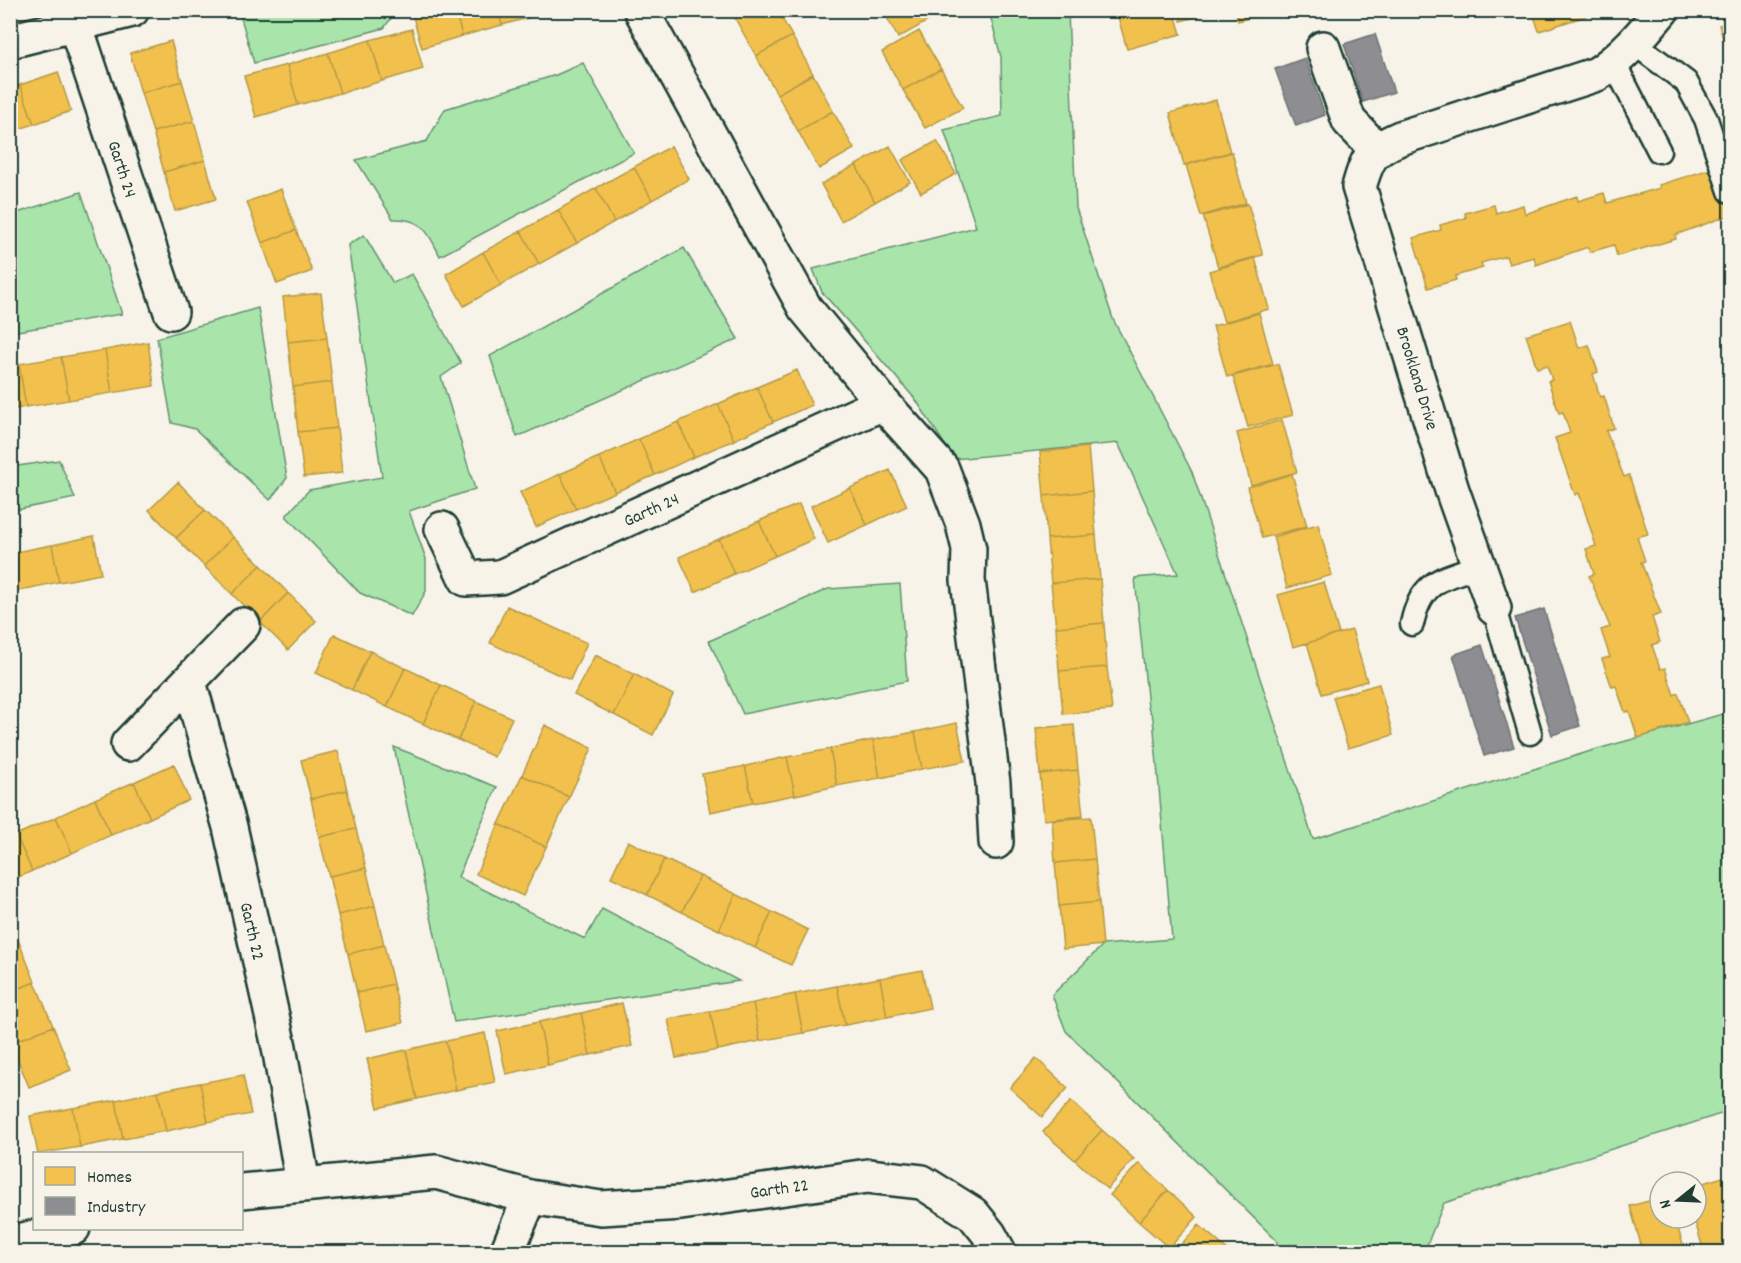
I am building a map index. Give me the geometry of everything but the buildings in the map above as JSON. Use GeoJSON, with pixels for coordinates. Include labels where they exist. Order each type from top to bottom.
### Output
{"type":"FeatureCollection","features":[{"type":"Feature","properties":{"kind":"street"},"geometry":{"type":"LineString","coordinates":[[10,41],[76,27],[132,10]]}},
{"type":"Feature","properties":{"kind":"street"},"geometry":{"type":"LineString","coordinates":[[640,10],[805,308],[883,403],[942,469],[963,524],[969,549],[968,580],[993,783],[996,843]]}},
{"type":"Feature","properties":{"kind":"street"},"geometry":{"type":"LineString","coordinates":[[1323,48],[1349,121],[1376,149],[1400,138],[1597,74],[1624,53],[1662,10]]}},
{"type":"Feature","properties":{"kind":"street","name":"Garth 24"},"geometry":{"type":"LineString","coordinates":[[76,27],[171,312]]}},
{"type":"Feature","properties":{"kind":"street","name":"Brookland Drive"},"geometry":{"type":"LineString","coordinates":[[1376,149],[1365,167],[1359,186],[1452,490],[1494,608]]}},
{"type":"Feature","properties":{"kind":"street","name":"Garth 24"},"geometry":{"type":"LineString","coordinates":[[442,529],[466,579],[500,577],[883,403]]}},
{"type":"Feature","properties":{"kind":"street"},"geometry":{"type":"LineString","coordinates":[[128,744],[243,625]]}},
{"type":"Feature","properties":{"kind":"street","name":"Garth 22"},"geometry":{"type":"LineString","coordinates":[[189,682],[230,827],[279,1047],[303,1184]]}},
{"type":"Feature","properties":{"kind":"street","name":"Garth 22"},"geometry":{"type":"LineString","coordinates":[[243,1191],[436,1172],[530,1197],[601,1208],[681,1203],[868,1176],[922,1182],[973,1214],[989,1234],[999,1252]]}},
{"type":"Feature","properties":{"kind":"street"},"geometry":{"type":"LineString","coordinates":[[507,1252],[530,1197]]}},
{"type":"Feature","properties":{"kind":"street"},"geometry":{"type":"LineString","coordinates":[[10,1244],[66,1230]]}},
{"type":"Feature","properties":{"kind":"lane"},"geometry":{"type":"LineString","coordinates":[[1624,53],[1659,151]]}},
{"type":"Feature","properties":{"kind":"lane"},"geometry":{"type":"LineString","coordinates":[[1624,53],[1686,82],[1706,119],[1731,191]]}},
{"type":"Feature","properties":{"kind":"lane"},"geometry":{"type":"LineString","coordinates":[[1412,624],[1417,602],[1437,581],[1479,566]]}},
{"type":"Feature","properties":{"kind":"lane"},"geometry":{"type":"LineString","coordinates":[[1494,608],[1530,733]]}},
{"type":"Feature","properties":{"kind":"green space"},"geometry":{"type":"Polygon","coordinates":[[[239,10],[396,11],[384,28],[254,63],[239,10]]]}},
{"type":"Feature","properties":{"kind":"green space"},"geometry":{"type":"Polygon","coordinates":[[[989,11],[1068,11],[1076,208],[1113,319],[1192,472],[1313,839],[1594,750],[1730,712],[1730,1111],[1444,1203],[1424,1252],[1280,1252],[1276,1240],[1066,1031],[1052,995],[1103,945],[1172,939],[1153,718],[1148,707],[1135,578],[1178,574],[1118,443],[954,459],[916,400],[822,292],[813,269],[976,227],[944,130],[1002,116],[1001,57],[989,11]]]}},
{"type":"Feature","properties":{"kind":"green space"},"geometry":{"type":"Polygon","coordinates":[[[583,63],[634,153],[440,256],[428,233],[418,224],[403,219],[393,219],[356,160],[427,141],[445,109],[556,75],[583,63]]]}},
{"type":"Feature","properties":{"kind":"green space"},"geometry":{"type":"Polygon","coordinates":[[[81,192],[122,314],[11,332],[11,215],[81,192]]]}},
{"type":"Feature","properties":{"kind":"green space"},"geometry":{"type":"Polygon","coordinates":[[[364,235],[393,283],[412,274],[461,363],[441,377],[475,489],[409,511],[426,559],[426,591],[412,616],[360,593],[286,516],[309,490],[382,477],[348,245],[364,235]]]}},
{"type":"Feature","properties":{"kind":"green space"},"geometry":{"type":"Polygon","coordinates":[[[684,248],[738,339],[517,437],[490,356],[684,248]]]}},
{"type":"Feature","properties":{"kind":"green space"},"geometry":{"type":"Polygon","coordinates":[[[258,308],[287,478],[270,500],[195,429],[172,423],[157,338],[258,308]]]}},
{"type":"Feature","properties":{"kind":"green space"},"geometry":{"type":"Polygon","coordinates":[[[59,460],[75,498],[11,511],[11,467],[59,460]]]}},
{"type":"Feature","properties":{"kind":"green space"},"geometry":{"type":"Polygon","coordinates":[[[900,584],[907,681],[743,714],[709,641],[828,589],[900,584]]]}},
{"type":"Feature","properties":{"kind":"green space"},"geometry":{"type":"Polygon","coordinates":[[[394,747],[497,787],[458,877],[585,939],[602,909],[739,981],[454,1022],[394,747]]]}}]}
